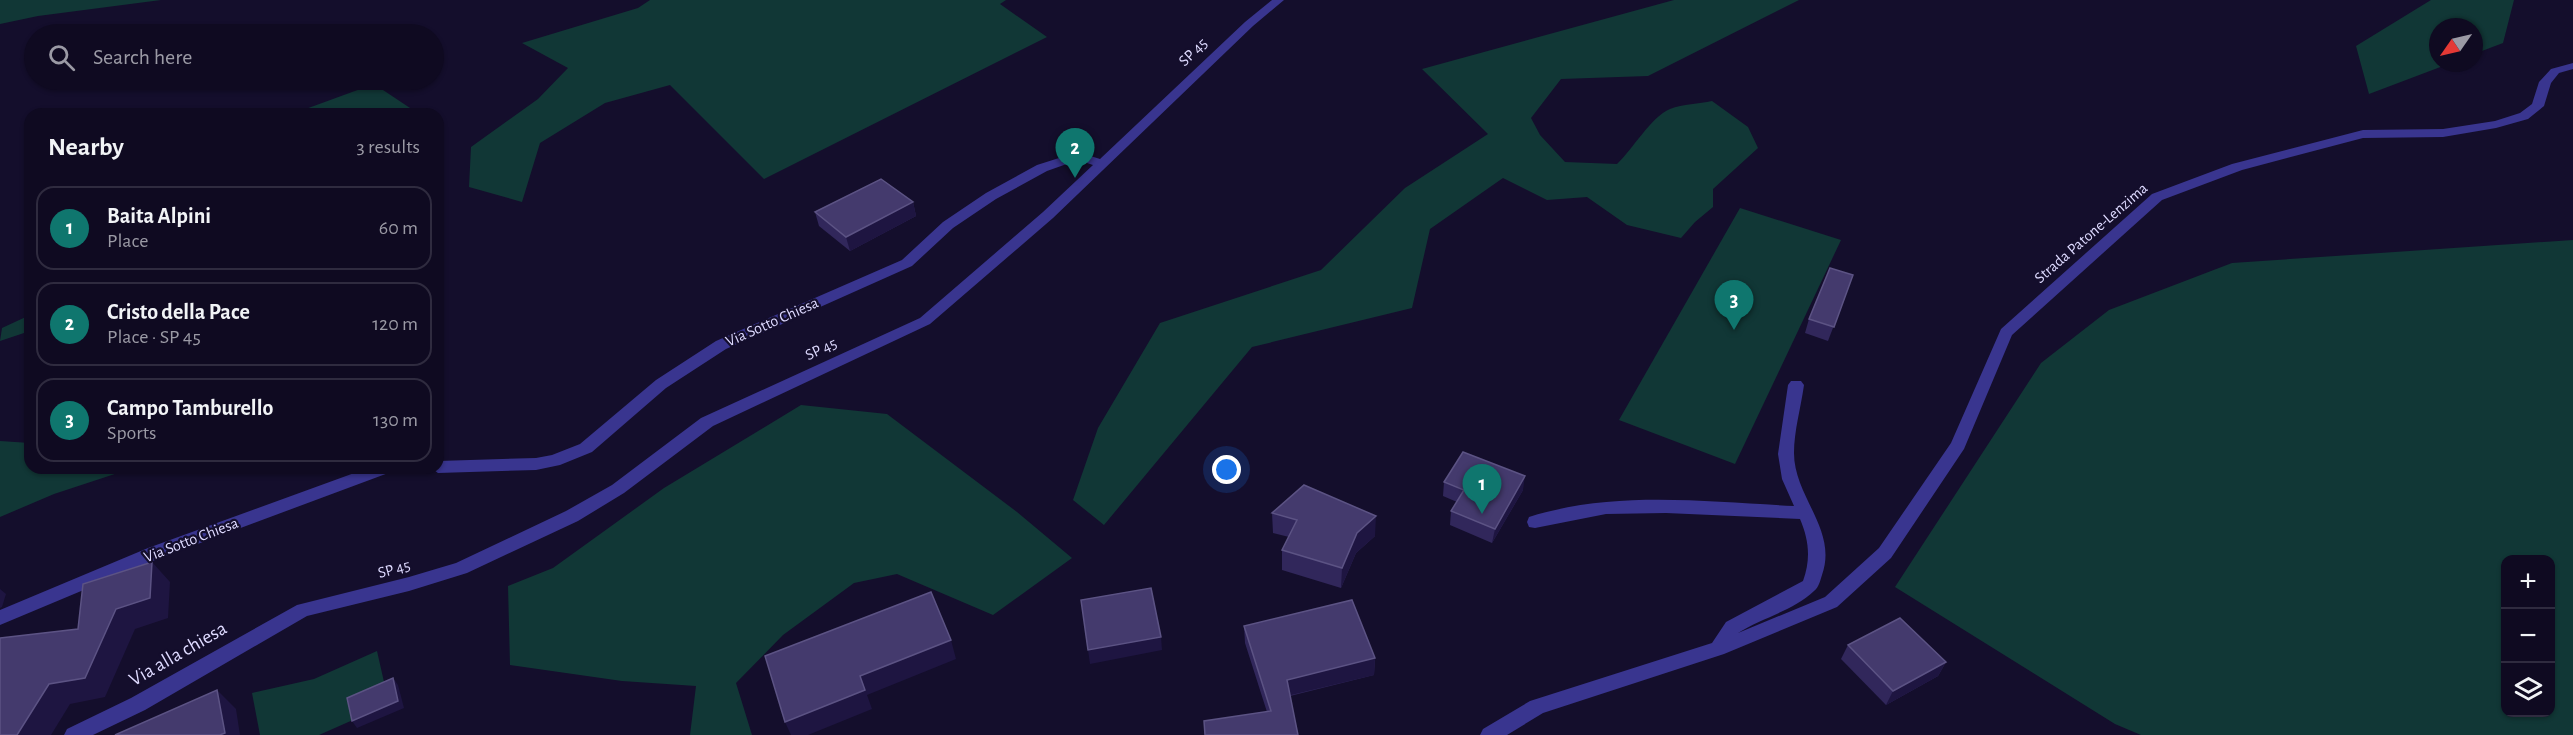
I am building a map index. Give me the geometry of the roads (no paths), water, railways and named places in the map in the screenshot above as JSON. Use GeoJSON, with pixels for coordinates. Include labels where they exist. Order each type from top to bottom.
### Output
{"type":"FeatureCollection","features":[{"type":"Feature","properties":{"kind":"street","name":"SP 45"},"geometry":{"type":"LineString","coordinates":[[303,610],[409,584],[461,568],[572,516],[618,489],[707,422],[926,321],[1048,215],[1249,24],[1278,0]]}},
{"type":"Feature","properties":{"kind":"street","name":"Strada Patone-Lenzima"},"geometry":{"type":"LineString","coordinates":[[1490,735],[1537,708],[1718,649],[1831,602],[1885,553],[1958,445],[2006,332],[2157,197],[2237,167],[2363,134],[2443,133],[2496,124],[2524,116],[2538,106],[2546,82],[2555,71],[2573,66]]}},
{"type":"Feature","properties":{"kind":"street","name":"Via Sotto Chiesa"},"geometry":{"type":"LineString","coordinates":[[444,467],[545,462],[586,448],[661,384],[721,345],[906,263],[948,225],[992,196],[1042,168],[1078,156],[1102,164]]}},
{"type":"Feature","properties":{"kind":"street"},"geometry":{"type":"LineString","coordinates":[[1718,649],[1732,627],[1785,601],[1810,585],[1815,572],[1818,554],[1815,534],[1790,479],[1786,454],[1796,385]]}},
{"type":"Feature","properties":{"kind":"street","name":"Via Sotto Chiesa"},"geometry":{"type":"LineString","coordinates":[[0,618],[154,553],[369,474]]}},
{"type":"Feature","properties":{"kind":"street"},"geometry":{"type":"LineString","coordinates":[[1535,522],[1606,508],[1666,507],[1805,513]]}},
{"type":"Feature","properties":{"kind":"street","name":"Via alla chiesa"},"geometry":{"type":"LineString","coordinates":[[74,735],[138,704],[303,610]]}},
{"type":"Feature","properties":{"kind":"place","name":"Cristo della Pace"},"geometry":{"type":"Point","coordinates":[1075,178]}},
{"type":"Feature","properties":{"kind":"place","name":"Campo Tamburello"},"geometry":{"type":"Point","coordinates":[1734,330]}},
{"type":"Feature","properties":{"kind":"place","name":"Baita Alpini"},"geometry":{"type":"Point","coordinates":[1482,514]}}]}
